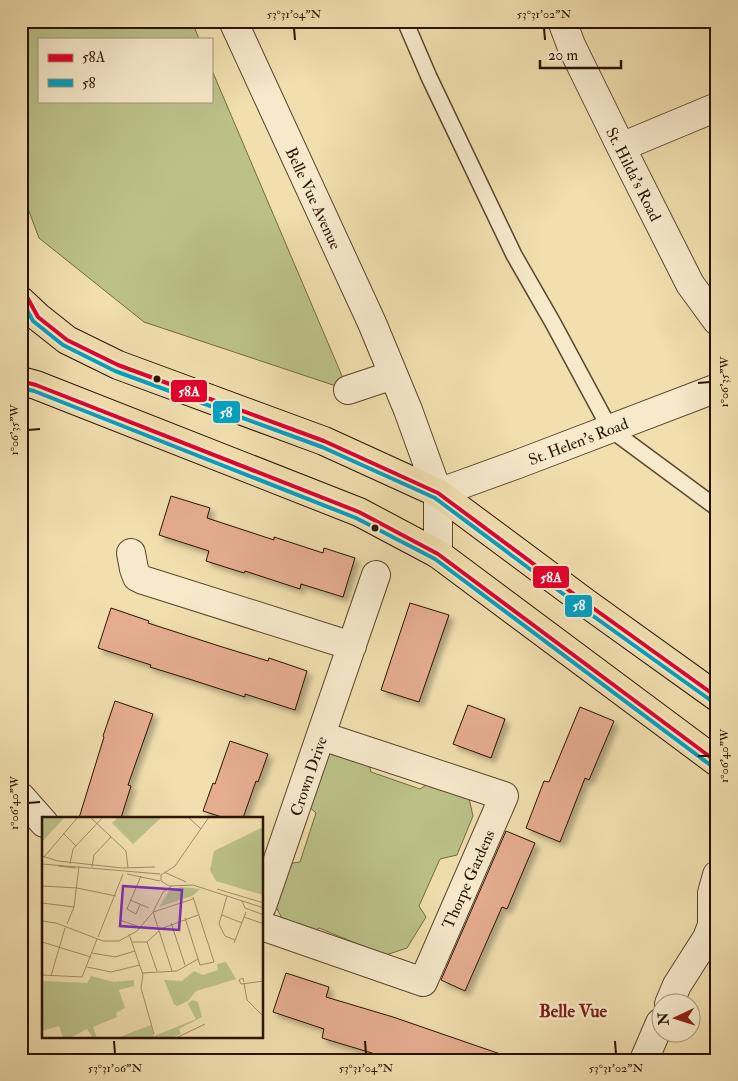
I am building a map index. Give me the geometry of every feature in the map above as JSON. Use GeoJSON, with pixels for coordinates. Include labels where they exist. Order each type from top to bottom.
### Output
{"type":"FeatureCollection","features":[{"type":"Feature","properties":{"kind":"highway"},"geometry":{"type":"LineString","coordinates":[[21,286],[30,309],[67,340],[118,365],[324,441],[438,493],[717,697]]}},
{"type":"Feature","properties":{"kind":"highway"},"geometry":{"type":"LineString","coordinates":[[21,381],[62,395],[359,512],[438,554],[717,762]]}},
{"type":"Feature","properties":{"kind":"street","name":"Belle Vue Avenue"},"geometry":{"type":"LineString","coordinates":[[233,21],[372,323],[408,410],[438,493],[438,554]]}},
{"type":"Feature","properties":{"kind":"street","name":"St. Hilda's Road"},"geometry":{"type":"LineString","coordinates":[[562,21],[571,45],[620,147],[690,284],[717,321]]}},
{"type":"Feature","properties":{"kind":"street"},"geometry":{"type":"LineString","coordinates":[[620,147],[717,108]]}},
{"type":"Feature","properties":{"kind":"street"},"geometry":{"type":"LineString","coordinates":[[348,390],[393,375]]}},
{"type":"Feature","properties":{"kind":"street","name":"St. Helen's Road"},"geometry":{"type":"LineString","coordinates":[[438,493],[717,388]]}},
{"type":"Feature","properties":{"kind":"street"},"geometry":{"type":"LineString","coordinates":[[131,553],[134,570],[137,576],[143,580],[352,646]]}},
{"type":"Feature","properties":{"kind":"street","name":"Crown Drive"},"geometry":{"type":"LineString","coordinates":[[264,900],[376,575]]}},
{"type":"Feature","properties":{"kind":"street","name":"Thorpe Gardens"},"geometry":{"type":"LineString","coordinates":[[264,927],[423,982],[504,796],[322,736]]}},
{"type":"Feature","properties":{"kind":"street"},"geometry":{"type":"LineString","coordinates":[[21,797],[42,821]]}},
{"type":"Feature","properties":{"kind":"street"},"geometry":{"type":"LineString","coordinates":[[673,994],[707,938],[712,925],[712,893],[717,875]]}},
{"type":"Feature","properties":{"kind":"street"},"geometry":{"type":"LineString","coordinates":[[644,1060],[651,1044]]}},
{"type":"Feature","properties":{"kind":"lane"},"geometry":{"type":"LineString","coordinates":[[405,21],[429,77],[514,255],[610,429],[717,508]]}},
{"type":"Feature","properties":{"kind":"green space"},"geometry":{"type":"Polygon","coordinates":[[[21,21],[192,21],[199,38],[38,38],[38,102],[212,102],[212,70],[348,390],[144,322],[39,238],[21,190],[21,21]]]}},
{"type":"Feature","properties":{"kind":"green space"},"geometry":{"type":"Polygon","coordinates":[[[332,748],[367,758],[371,772],[420,789],[432,781],[468,794],[473,816],[457,855],[440,859],[419,906],[426,917],[407,948],[374,959],[370,949],[319,928],[310,934],[285,924],[274,903],[286,864],[300,862],[316,813],[305,803],[321,756],[332,748]]]}},
{"type":"Feature","properties":{"kind":"building"},"geometry":{"type":"Polygon","coordinates":[[[171,496],[210,508],[207,518],[274,540],[274,537],[323,553],[324,548],[355,558],[343,597],[301,584],[300,589],[245,571],[244,573],[206,561],[209,551],[159,535],[171,496]]]}},
{"type":"Feature","properties":{"kind":"building"},"geometry":{"type":"Polygon","coordinates":[[[410,603],[449,615],[419,702],[381,690],[410,603]]]}},
{"type":"Feature","properties":{"kind":"building"},"geometry":{"type":"Polygon","coordinates":[[[111,608],[149,621],[148,623],[219,646],[268,661],[269,658],[307,671],[295,710],[245,694],[245,697],[150,667],[151,665],[98,648],[111,608]]]}},
{"type":"Feature","properties":{"kind":"building"},"geometry":{"type":"Polygon","coordinates":[[[115,701],[153,714],[128,785],[131,786],[121,817],[79,817],[104,737],[115,701]]]}},
{"type":"Feature","properties":{"kind":"building"},"geometry":{"type":"Polygon","coordinates":[[[468,705],[505,719],[491,758],[453,744],[468,705]]]}},
{"type":"Feature","properties":{"kind":"building"},"geometry":{"type":"Polygon","coordinates":[[[580,707],[614,721],[589,780],[585,778],[560,842],[526,828],[544,781],[549,782],[580,707]]]}},
{"type":"Feature","properties":{"kind":"building"},"geometry":{"type":"Polygon","coordinates":[[[230,741],[268,754],[243,817],[222,817],[203,811],[213,783],[215,784],[230,741]]]}},
{"type":"Feature","properties":{"kind":"building"},"geometry":{"type":"Polygon","coordinates":[[[506,831],[535,843],[507,909],[502,907],[465,991],[441,980],[506,831]]]}},
{"type":"Feature","properties":{"kind":"building"},"geometry":{"type":"Polygon","coordinates":[[[286,973],[329,987],[326,997],[393,1017],[506,1056],[505,1060],[395,1060],[322,1038],[324,1029],[273,1012],[286,973]]]}},
{"type":"Feature","properties":{"kind":"transit line","name":"58A"},"geometry":{"type":"LineString","coordinates":[[21,286],[38,317],[67,340],[118,365],[324,441],[438,493],[717,697]]}},
{"type":"Feature","properties":{"kind":"transit line","name":"58"},"geometry":{"type":"LineString","coordinates":[[21,299],[33,321],[63,345],[115,371],[322,447],[435,498],[582,608],[713,702]]}},
{"type":"Feature","properties":{"kind":"transit line","name":"58A"},"geometry":{"type":"LineString","coordinates":[[21,381],[36,385],[359,512],[438,554],[717,762]]}},
{"type":"Feature","properties":{"kind":"transit line","name":"58"},"geometry":{"type":"LineString","coordinates":[[21,388],[34,391],[356,518],[435,559],[713,767]]}},
{"type":"Feature","properties":{"kind":"district","name":"Belle Vue"},"geometry":{"type":"Point","coordinates":[573,1011]}}]}
